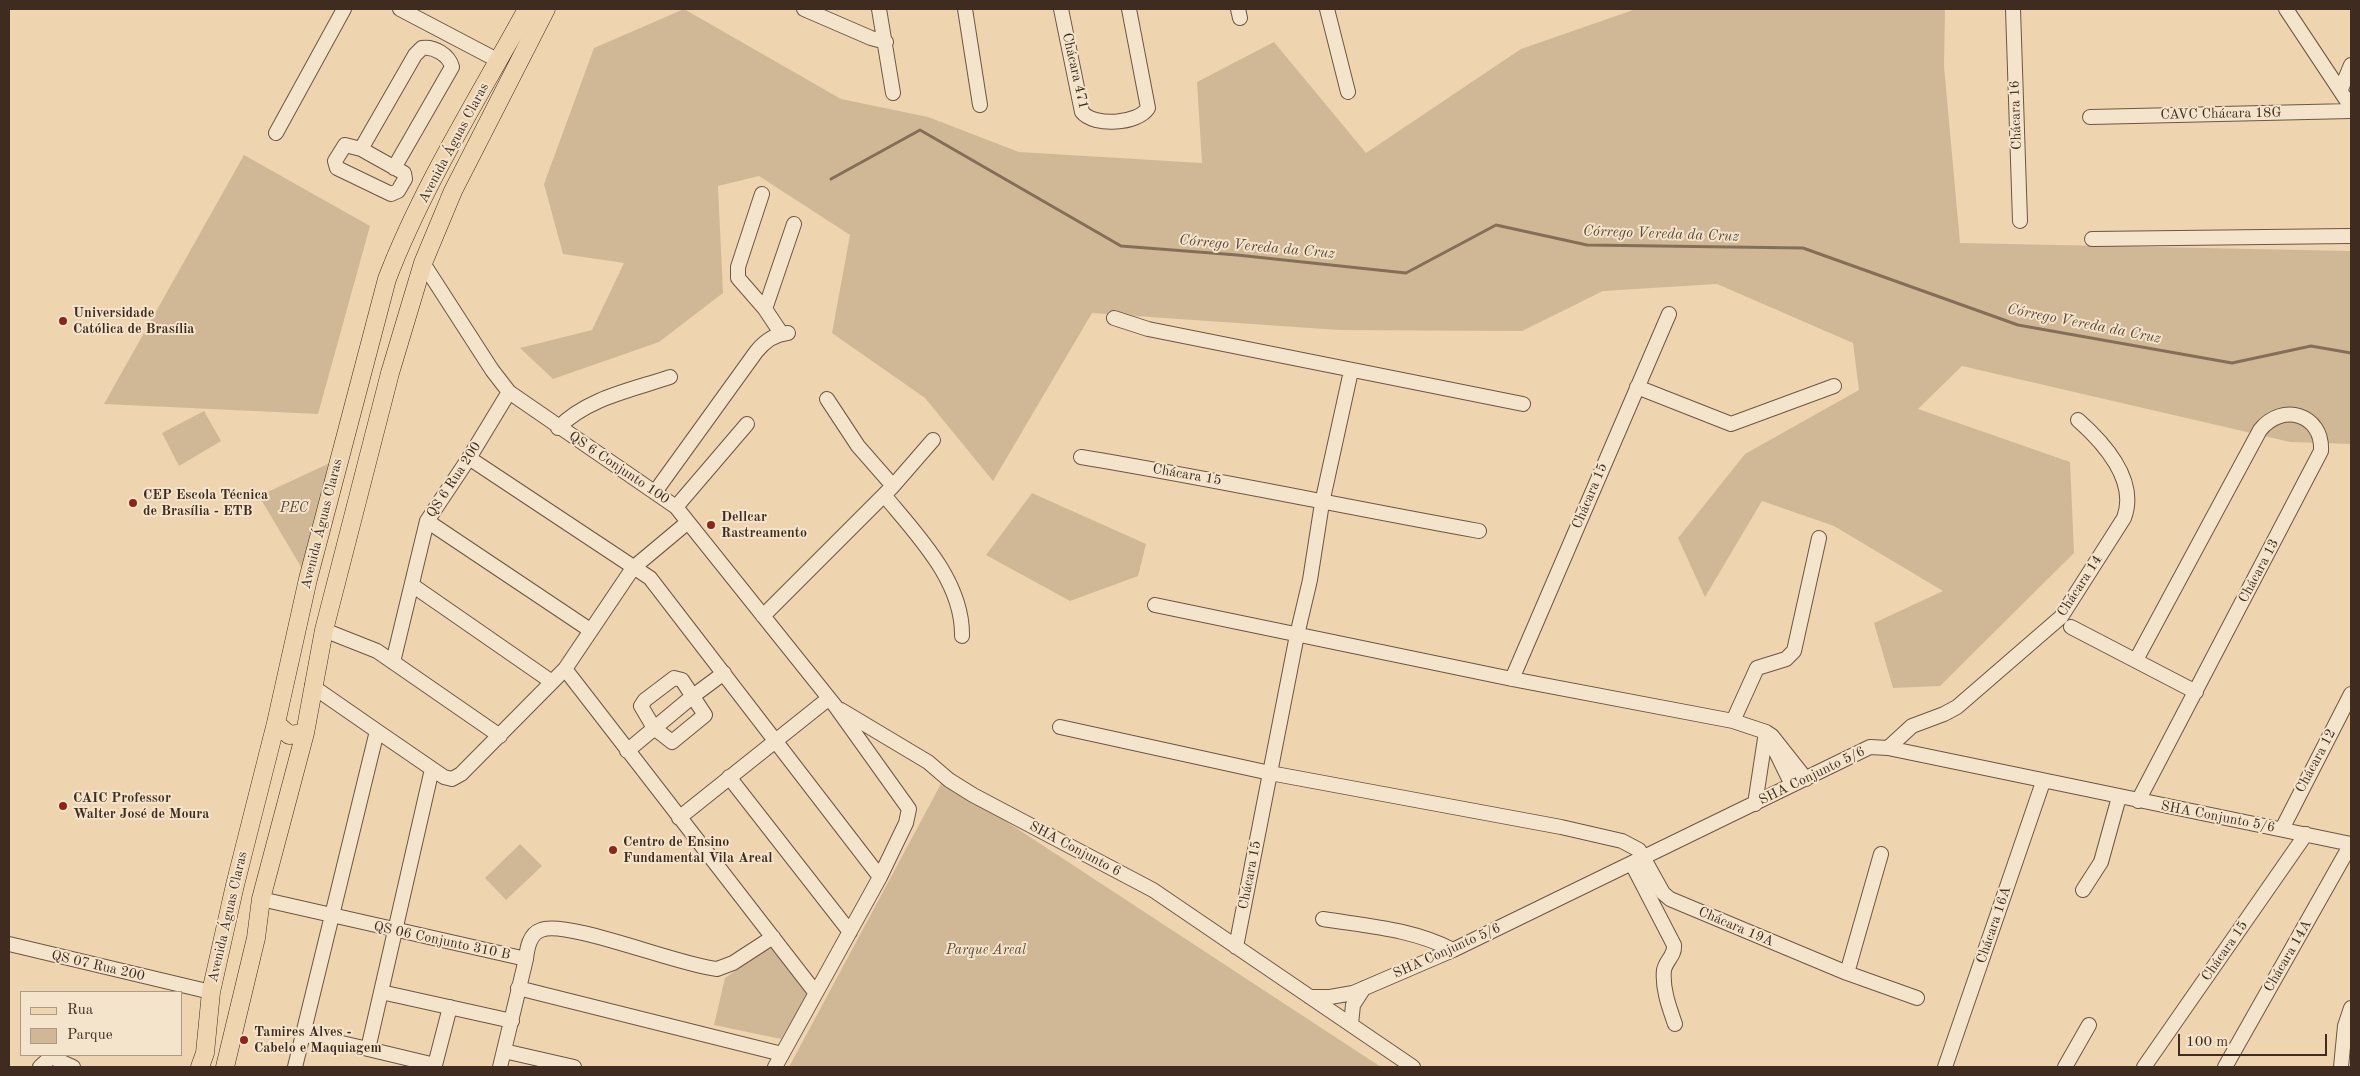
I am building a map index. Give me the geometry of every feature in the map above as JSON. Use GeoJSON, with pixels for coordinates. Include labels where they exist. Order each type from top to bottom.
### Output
{"type":"FeatureCollection","features":[{"type":"Feature","properties":{"kind":"main road","name":"Avenida Águas Claras"},"geometry":{"type":"LineString","coordinates":[[200,1067],[205,1053],[211,992],[261,774],[276,723],[308,579],[387,279],[400,246],[422,202],[527,9]]}},
{"type":"Feature","properties":{"kind":"main road","name":"Avenida Águas Claras"},"geometry":{"type":"LineString","coordinates":[[225,1067],[256,938],[261,898],[305,733],[312,686],[324,630],[390,373],[420,271],[453,191],[546,9]]}},
{"type":"Feature","properties":{"kind":"main road"},"geometry":{"type":"LineString","coordinates":[[422,202],[444,216]]}},
{"type":"Feature","properties":{"kind":"main road"},"geometry":{"type":"LineString","coordinates":[[364,362],[375,371],[390,373]]}},
{"type":"Feature","properties":{"kind":"main road"},"geometry":{"type":"LineString","coordinates":[[276,723],[290,735],[305,733]]}},
{"type":"Feature","properties":{"kind":"main road"},"geometry":{"type":"LineString","coordinates":[[261,774],[276,772],[290,784]]}},
{"type":"Feature","properties":{"kind":"street"},"geometry":{"type":"LineString","coordinates":[[276,133],[344,9]]}},
{"type":"Feature","properties":{"kind":"street"},"geometry":{"type":"LineString","coordinates":[[400,9],[498,62]]}},
{"type":"Feature","properties":{"kind":"street"},"geometry":{"type":"LineString","coordinates":[[804,9],[871,38],[886,42]]}},
{"type":"Feature","properties":{"kind":"street"},"geometry":{"type":"LineString","coordinates":[[879,9],[893,93]]}},
{"type":"Feature","properties":{"kind":"street"},"geometry":{"type":"LineString","coordinates":[[965,9],[980,105]]}},
{"type":"Feature","properties":{"kind":"street","name":"Chácara 471"},"geometry":{"type":"LineString","coordinates":[[1061,9],[1082,112],[1089,118],[1101,120],[1133,118],[1142,115],[1148,108],[1128,9]]}},
{"type":"Feature","properties":{"kind":"street"},"geometry":{"type":"LineString","coordinates":[[1327,9],[1348,92]]}},
{"type":"Feature","properties":{"kind":"street","name":"Chácara 16"},"geometry":{"type":"LineString","coordinates":[[2014,9],[2020,221]]}},
{"type":"Feature","properties":{"kind":"street","name":"CAVC Chácara 18G"},"geometry":{"type":"LineString","coordinates":[[2090,117],[2351,109],[2341,89],[2286,9]]}},
{"type":"Feature","properties":{"kind":"street"},"geometry":{"type":"LineString","coordinates":[[437,51],[446,34]]}},
{"type":"Feature","properties":{"kind":"street"},"geometry":{"type":"LineString","coordinates":[[361,149],[415,55],[422,48],[437,51],[451,62],[452,67],[394,168]]}},
{"type":"Feature","properties":{"kind":"street"},"geometry":{"type":"LineString","coordinates":[[2341,89],[2351,65]]}},
{"type":"Feature","properties":{"kind":"street"},"geometry":{"type":"LineString","coordinates":[[345,145],[353,145],[361,149],[404,174],[405,177],[398,192],[391,194],[335,166],[335,161],[345,145]]}},
{"type":"Feature","properties":{"kind":"street"},"geometry":{"type":"LineString","coordinates":[[655,492],[748,361],[764,342],[785,333],[738,278],[738,267],[762,194]]}},
{"type":"Feature","properties":{"kind":"street"},"geometry":{"type":"LineString","coordinates":[[765,309],[794,224]]}},
{"type":"Feature","properties":{"kind":"street"},"geometry":{"type":"LineString","coordinates":[[2092,239],[2351,236]]}},
{"type":"Feature","properties":{"kind":"street","name":"QS 6 Conjunto 100"},"geometry":{"type":"LineString","coordinates":[[420,271],[435,282],[492,370],[509,392],[558,428],[676,507],[832,703],[909,809],[906,823],[880,877]]}},
{"type":"Feature","properties":{"kind":"street","name":"Chácara 15"},"geometry":{"type":"LineString","coordinates":[[1512,679],[1669,314]]}},
{"type":"Feature","properties":{"kind":"street"},"geometry":{"type":"LineString","coordinates":[[1114,318],[1148,329],[1523,404]]}},
{"type":"Feature","properties":{"kind":"street","name":"Chácara 15"},"geometry":{"type":"LineString","coordinates":[[1236,947],[1297,635],[1310,580],[1322,503],[1350,370]]}},
{"type":"Feature","properties":{"kind":"street"},"geometry":{"type":"LineString","coordinates":[[558,428],[566,419],[600,400],[670,378]]}},
{"type":"Feature","properties":{"kind":"street"},"geometry":{"type":"LineString","coordinates":[[1637,386],[1731,424],[1834,386]]}},
{"type":"Feature","properties":{"kind":"street","name":"QS 6 Rua 200"},"geometry":{"type":"LineString","coordinates":[[393,662],[427,521],[469,458],[509,392]]}},
{"type":"Feature","properties":{"kind":"street"},"geometry":{"type":"LineString","coordinates":[[827,399],[945,576],[959,606],[962,636]]}},
{"type":"Feature","properties":{"kind":"street","name":"Chácara 13"},"geometry":{"type":"LineString","coordinates":[[2136,660],[2252,443],[2266,422],[2281,414],[2293,414],[2307,420],[2316,428],[2321,438],[2321,451],[2138,801]]}},
{"type":"Feature","properties":{"kind":"street","name":"Chácara 14"},"geometry":{"type":"LineString","coordinates":[[1888,748],[1912,726],[1957,707],[2054,624],[2124,518],[2127,505],[2121,473],[2104,446],[2078,420]]}},
{"type":"Feature","properties":{"kind":"street"},"geometry":{"type":"LineString","coordinates":[[676,507],[747,424]]}},
{"type":"Feature","properties":{"kind":"street"},"geometry":{"type":"LineString","coordinates":[[763,616],[889,490],[933,440]]}},
{"type":"Feature","properties":{"kind":"street","name":"Chácara 15"},"geometry":{"type":"LineString","coordinates":[[1081,457],[1195,476],[1322,503],[1479,531]]}},
{"type":"Feature","properties":{"kind":"street"},"geometry":{"type":"LineString","coordinates":[[469,458],[650,578],[880,877],[775,1067]]}},
{"type":"Feature","properties":{"kind":"street"},"geometry":{"type":"LineString","coordinates":[[427,521],[590,630]]}},
{"type":"Feature","properties":{"kind":"street"},"geometry":{"type":"LineString","coordinates":[[312,686],[447,779],[457,777],[565,669],[633,568],[688,522]]}},
{"type":"Feature","properties":{"kind":"street"},"geometry":{"type":"LineString","coordinates":[[1733,721],[1757,668],[1786,659],[1794,651],[1818,538]]}},
{"type":"Feature","properties":{"kind":"street"},"geometry":{"type":"LineString","coordinates":[[412,585],[552,682]]}},
{"type":"Feature","properties":{"kind":"street"},"geometry":{"type":"LineString","coordinates":[[1155,606],[1512,679],[1733,721],[1766,732],[1776,740],[1806,779]]}},
{"type":"Feature","properties":{"kind":"street"},"geometry":{"type":"LineString","coordinates":[[2072,627],[2196,692]]}},
{"type":"Feature","properties":{"kind":"street"},"geometry":{"type":"LineString","coordinates":[[324,630],[377,651],[500,736]]}},
{"type":"Feature","properties":{"kind":"street"},"geometry":{"type":"LineString","coordinates":[[565,669],[815,992]]}},
{"type":"Feature","properties":{"kind":"street"},"geometry":{"type":"LineString","coordinates":[[628,751],[693,696],[724,673]]}},
{"type":"Feature","properties":{"kind":"street"},"geometry":{"type":"LineString","coordinates":[[677,678],[682,680],[693,696],[705,712],[701,721],[672,742],[654,728],[642,709],[642,704],[645,700],[677,678]]}},
{"type":"Feature","properties":{"kind":"street","name":"Chácara 12"},"geometry":{"type":"LineString","coordinates":[[2282,829],[2351,694]]}},
{"type":"Feature","properties":{"kind":"street"},"geometry":{"type":"LineString","coordinates":[[679,818],[729,777],[832,703]]}},
{"type":"Feature","properties":{"kind":"street","name":"SHA Conjunto 6"},"geometry":{"type":"LineString","coordinates":[[832,703],[898,743],[973,795],[1153,890],[1310,997]]}},
{"type":"Feature","properties":{"kind":"street"},"geometry":{"type":"LineString","coordinates":[[1060,727],[1270,773],[1602,836],[1634,847],[1638,861],[1674,945],[1675,950],[1664,971],[1665,996],[1675,1024]]}},
{"type":"Feature","properties":{"kind":"street"},"geometry":{"type":"LineString","coordinates":[[295,1067],[377,731]]}},
{"type":"Feature","properties":{"kind":"street"},"geometry":{"type":"LineString","coordinates":[[1766,732],[1792,785]]}},
{"type":"Feature","properties":{"kind":"street"},"geometry":{"type":"LineString","coordinates":[[1755,804],[1766,732]]}},
{"type":"Feature","properties":{"kind":"street","name":"SHA Conjunto 5/6"},"geometry":{"type":"LineString","coordinates":[[1310,997],[1330,997],[1364,988],[1453,950],[1870,747],[1888,748],[2043,782],[2351,844]]}},
{"type":"Feature","properties":{"kind":"street"},"geometry":{"type":"LineString","coordinates":[[368,1049],[432,768]]}},
{"type":"Feature","properties":{"kind":"street"},"geometry":{"type":"LineString","coordinates":[[729,777],[850,932]]}},
{"type":"Feature","properties":{"kind":"street","name":"Chácara 16A"},"geometry":{"type":"LineString","coordinates":[[1945,1067],[2043,782]]}},
{"type":"Feature","properties":{"kind":"street"},"geometry":{"type":"LineString","coordinates":[[2083,890],[2101,862],[2119,797]]}},
{"type":"Feature","properties":{"kind":"street","name":"Chácara 15"},"geometry":{"type":"LineString","coordinates":[[2144,1067],[2306,834]]}},
{"type":"Feature","properties":{"kind":"street","name":"Chácara 14A"},"geometry":{"type":"LineString","coordinates":[[2224,1067],[2351,844]]}},
{"type":"Feature","properties":{"kind":"street"},"geometry":{"type":"LineString","coordinates":[[1847,974],[1881,854]]}},
{"type":"Feature","properties":{"kind":"street","name":"Chácara 19A"},"geometry":{"type":"LineString","coordinates":[[1638,861],[1670,899],[1847,974],[1917,998]]}},
{"type":"Feature","properties":{"kind":"street","name":"QS 06 Conjunto 310 B"},"geometry":{"type":"LineString","coordinates":[[261,898],[394,931],[526,960],[528,947],[534,934],[546,929],[587,934],[718,968],[733,963],[773,937]]}},
{"type":"Feature","properties":{"kind":"street"},"geometry":{"type":"LineString","coordinates":[[1322,918],[1396,930],[1432,939],[1453,950]]}},
{"type":"Feature","properties":{"kind":"street","name":"QS 07 Rua 200"},"geometry":{"type":"LineString","coordinates":[[11,949],[211,992]]}},
{"type":"Feature","properties":{"kind":"street"},"geometry":{"type":"LineString","coordinates":[[500,1067],[526,960]]}},
{"type":"Feature","properties":{"kind":"street"},"geometry":{"type":"LineString","coordinates":[[518,988],[782,1054]]}},
{"type":"Feature","properties":{"kind":"street"},"geometry":{"type":"LineString","coordinates":[[1351,1024],[1353,1005],[1364,988]]}},
{"type":"Feature","properties":{"kind":"street"},"geometry":{"type":"LineString","coordinates":[[381,992],[512,1021]]}},
{"type":"Feature","properties":{"kind":"street"},"geometry":{"type":"LineString","coordinates":[[1310,997],[1412,1067]]}},
{"type":"Feature","properties":{"kind":"street"},"geometry":{"type":"LineString","coordinates":[[302,1034],[435,1066],[450,1007]]}},
{"type":"Feature","properties":{"kind":"street"},"geometry":{"type":"LineString","coordinates":[[2341,1067],[2346,1026],[2351,1008]]}},
{"type":"Feature","properties":{"kind":"street"},"geometry":{"type":"LineString","coordinates":[[2065,1067],[2089,1024]]}},
{"type":"Feature","properties":{"kind":"street"},"geometry":{"type":"LineString","coordinates":[[504,1051],[574,1067]]}},
{"type":"Feature","properties":{"kind":"street"},"geometry":{"type":"LineString","coordinates":[[40,1067],[51,1057],[72,1067]]}},
{"type":"Feature","properties":{"kind":"green space"},"geometry":{"type":"Polygon","coordinates":[[[684,9],[841,99],[928,117],[1019,152],[1202,163],[1197,82],[1274,42],[1366,153],[1521,49],[1636,9],[1945,9],[1944,66],[1960,243],[2351,251],[2351,444],[2290,442],[1962,366],[1918,409],[2070,462],[2074,553],[1940,686],[1893,688],[1874,623],[1943,591],[1834,526],[1762,501],[1705,597],[1678,538],[1745,454],[1859,390],[1853,343],[1717,284],[1603,291],[1522,331],[1339,330],[1092,313],[993,481],[925,398],[832,333],[850,235],[759,176],[718,186],[723,293],[659,342],[553,379],[520,348],[592,330],[624,263],[563,254],[544,184],[594,48],[684,9]]]}},
{"type":"Feature","properties":{"kind":"green space"},"geometry":{"type":"Polygon","coordinates":[[[244,155],[370,226],[318,414],[104,404],[244,155]]]}},
{"type":"Feature","properties":{"kind":"green space"},"geometry":{"type":"Polygon","coordinates":[[[204,411],[221,441],[179,466],[162,433],[204,411]]]}},
{"type":"Feature","properties":{"kind":"green space","name":"PEC"},"geometry":{"type":"Polygon","coordinates":[[[332,462],[304,572],[259,496],[332,462]]]}},
{"type":"Feature","properties":{"kind":"green space"},"geometry":{"type":"Polygon","coordinates":[[[1032,493],[1146,544],[1138,576],[1070,601],[986,555],[1032,493]]]}},
{"type":"Feature","properties":{"kind":"green space","name":"Parque Areal"},"geometry":{"type":"Polygon","coordinates":[[[943,780],[1381,1067],[789,1067],[943,780]]]}},
{"type":"Feature","properties":{"kind":"green space"},"geometry":{"type":"Polygon","coordinates":[[[520,844],[542,866],[506,900],[485,878],[520,844]]]}},
{"type":"Feature","properties":{"kind":"green space"},"geometry":{"type":"Polygon","coordinates":[[[767,949],[773,949],[805,989],[806,996],[781,1039],[714,1025],[725,978],[767,949]]]}},
{"type":"Feature","properties":{"kind":"waterway","name":"Córrego Vereda da Cruz"},"geometry":{"type":"LineString","coordinates":[[831,179],[920,130],[1121,246],[1237,255],[1406,273],[1496,225],[1587,245],[1803,248],[2018,325],[2232,363],[2311,346],[2351,353]]}},
{"type":"Feature","properties":{"kind":"place","name":"Universidade Católica de Brasília"},"geometry":{"type":"Point","coordinates":[63,321]}},
{"type":"Feature","properties":{"kind":"place","name":"CEP Escola Técnica de Brasília - ETB"},"geometry":{"type":"Point","coordinates":[133,503]}},
{"type":"Feature","properties":{"kind":"place","name":"Dellcar Rastreamento"},"geometry":{"type":"Point","coordinates":[711,525]}},
{"type":"Feature","properties":{"kind":"place","name":"CAIC Professor Walter José de Moura"},"geometry":{"type":"Point","coordinates":[63,806]}},
{"type":"Feature","properties":{"kind":"place","name":"Centro de Ensino Fundamental Vila Areal"},"geometry":{"type":"Point","coordinates":[613,850]}},
{"type":"Feature","properties":{"kind":"place","name":"Tamires Alves - Cabelo e Maquiagem"},"geometry":{"type":"Point","coordinates":[244,1040]}}]}
